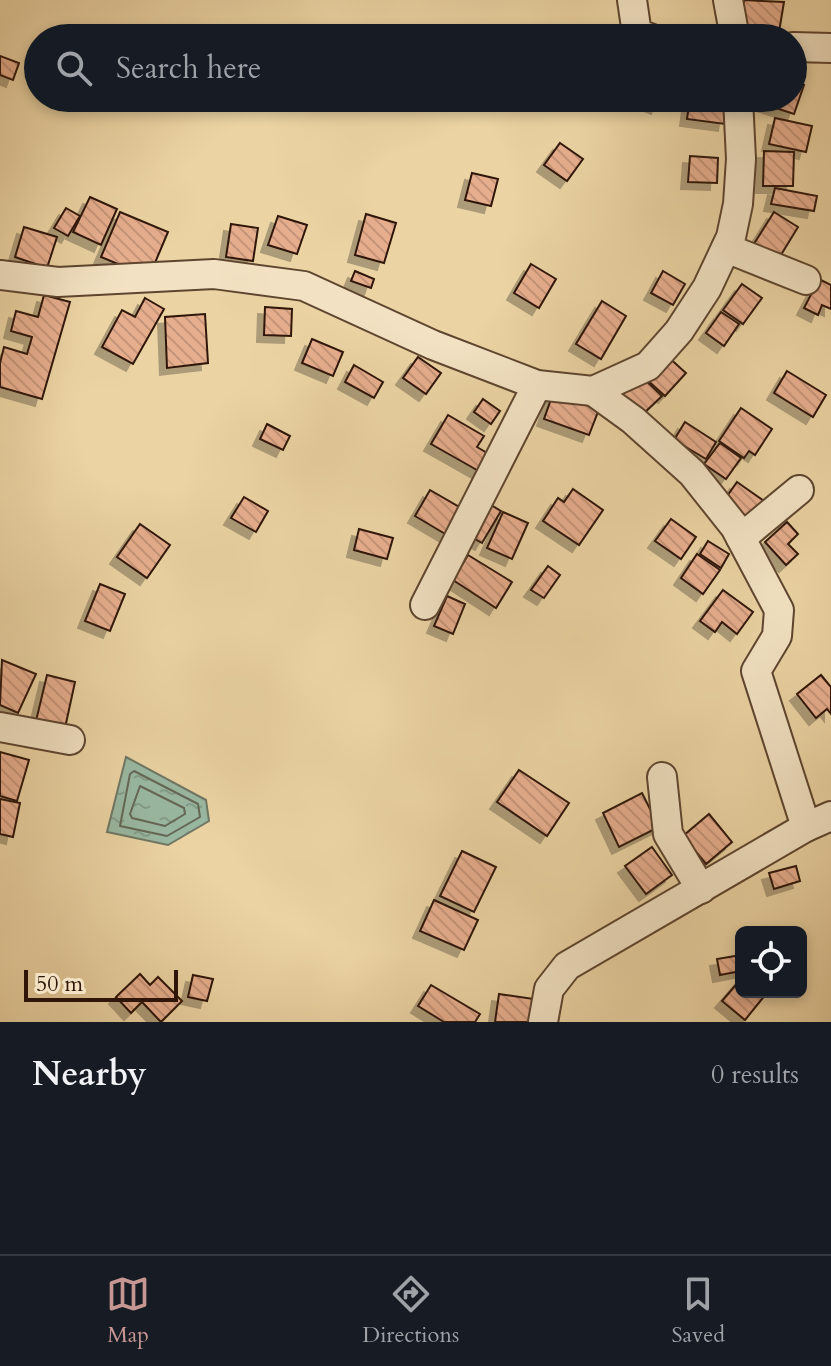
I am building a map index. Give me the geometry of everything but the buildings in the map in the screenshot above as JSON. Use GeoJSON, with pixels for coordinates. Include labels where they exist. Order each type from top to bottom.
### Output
{"type":"FeatureCollection","features":[{"type":"Feature","properties":{"kind":"street"},"geometry":{"type":"LineString","coordinates":[[632,0],[636,24]]}},
{"type":"Feature","properties":{"kind":"street"},"geometry":{"type":"LineString","coordinates":[[728,0],[732,24]]}},
{"type":"Feature","properties":{"kind":"street"},"geometry":{"type":"LineString","coordinates":[[807,47],[831,48]]}},
{"type":"Feature","properties":{"kind":"street"},"geometry":{"type":"LineString","coordinates":[[593,391],[648,366],[679,331],[707,288],[726,248],[738,204],[741,159],[739,112]]}},
{"type":"Feature","properties":{"kind":"street"},"geometry":{"type":"LineString","coordinates":[[726,248],[806,280]]}},
{"type":"Feature","properties":{"kind":"street"},"geometry":{"type":"LineString","coordinates":[[0,275],[58,282],[214,274],[304,286],[433,345],[537,385],[593,391],[633,420],[692,473],[741,538],[779,610],[777,636],[756,671],[818,822],[567,966],[549,989],[543,1022]]}},
{"type":"Feature","properties":{"kind":"street"},"geometry":{"type":"LineString","coordinates":[[425,605],[537,385]]}},
{"type":"Feature","properties":{"kind":"street"},"geometry":{"type":"LineString","coordinates":[[741,538],[799,490]]}},
{"type":"Feature","properties":{"kind":"street"},"geometry":{"type":"LineString","coordinates":[[0,727],[70,740]]}},
{"type":"Feature","properties":{"kind":"street"},"geometry":{"type":"LineString","coordinates":[[662,777],[668,834],[701,889]]}},
{"type":"Feature","properties":{"kind":"water"},"geometry":{"type":"Polygon","coordinates":[[[126,757],[206,800],[209,821],[168,845],[107,832],[126,757]]]}}]}
